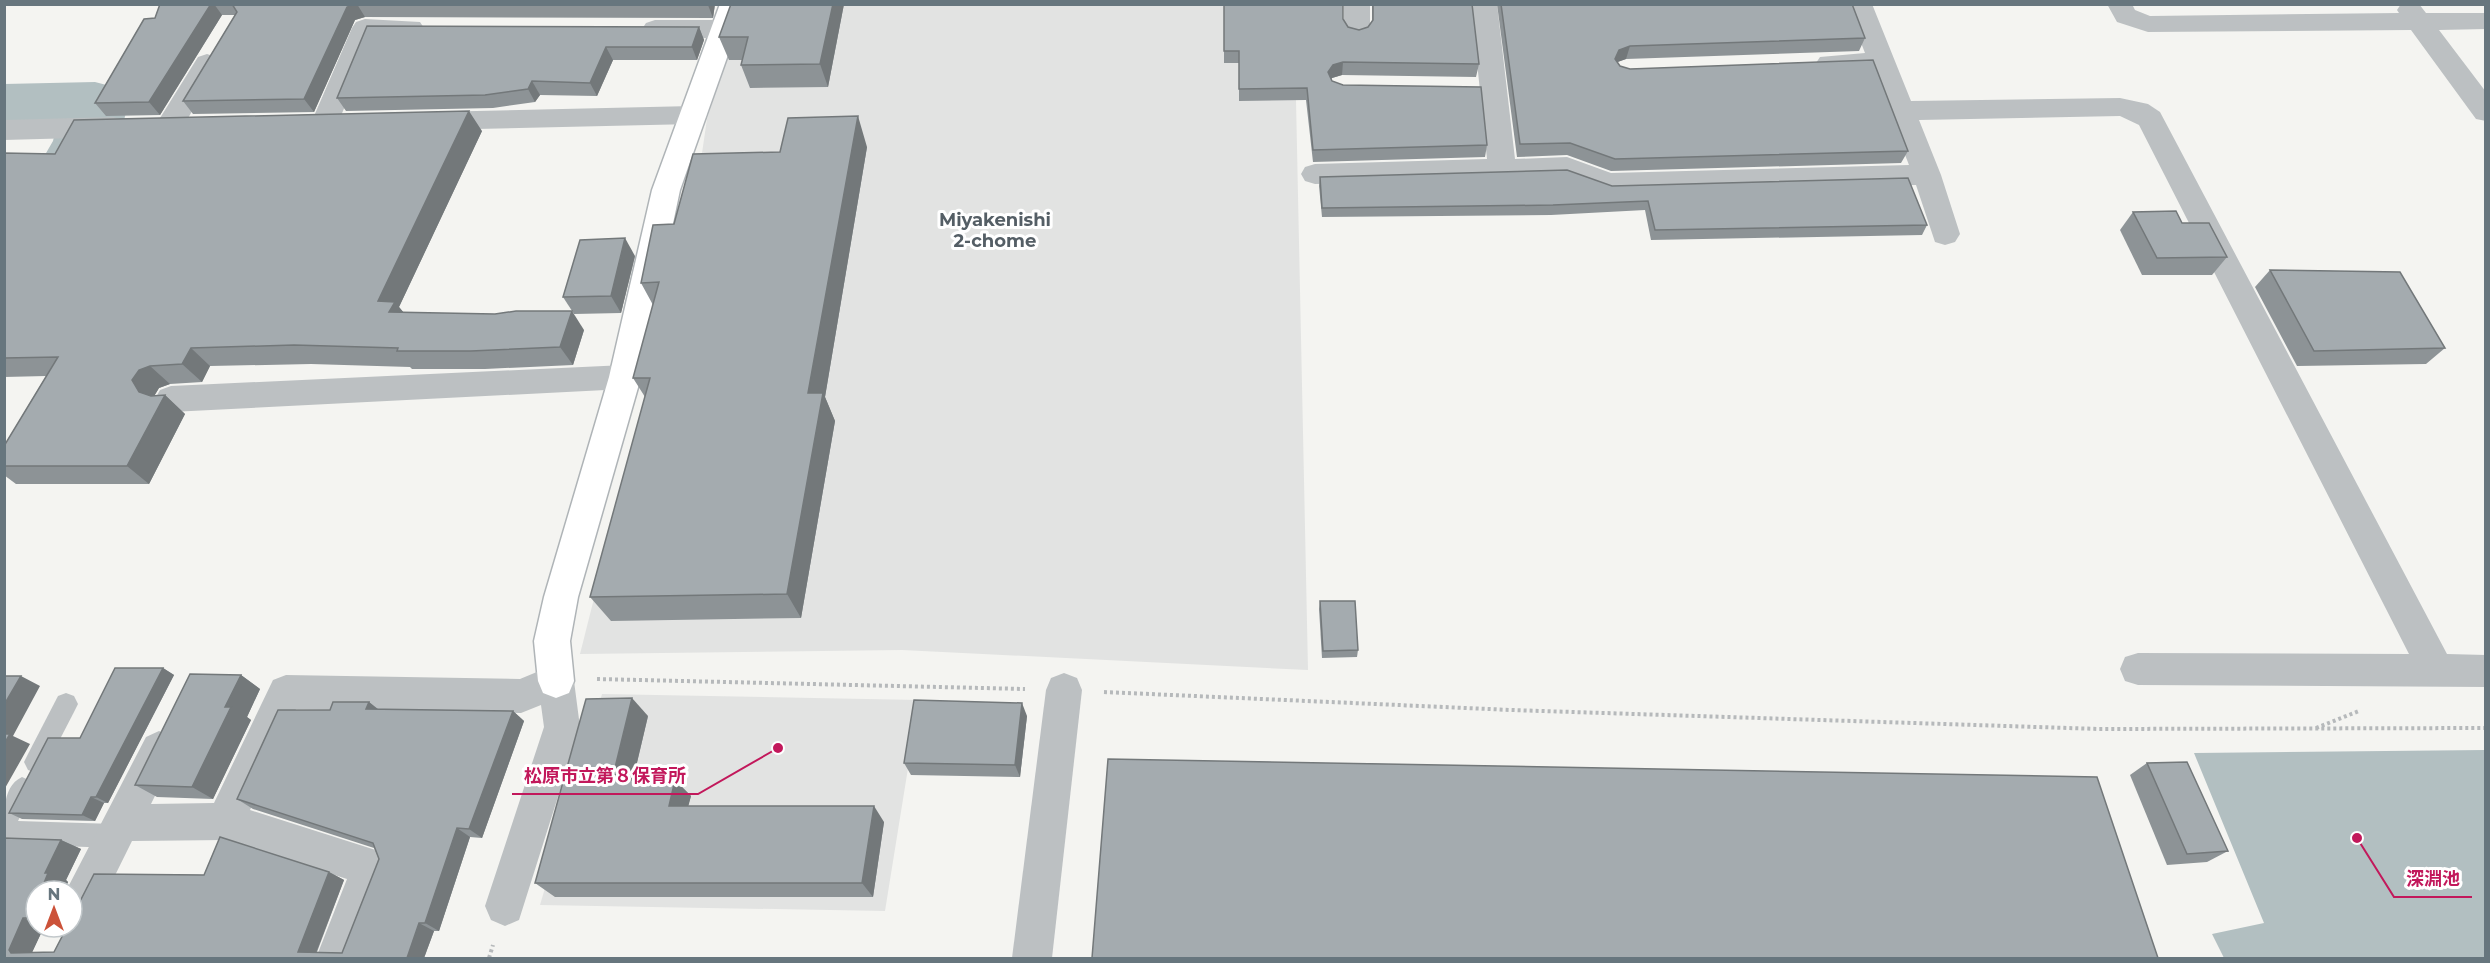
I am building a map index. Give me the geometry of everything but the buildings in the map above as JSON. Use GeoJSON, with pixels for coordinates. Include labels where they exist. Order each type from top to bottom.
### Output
{"type":"FeatureCollection","features":[{"type":"Feature","properties":{"kind":"street"},"geometry":{"type":"LineString","coordinates":[[1357,4],[1357,31]]}},
{"type":"Feature","properties":{"kind":"street"},"geometry":{"type":"LineString","coordinates":[[1484,4],[1481,88],[1502,169]]}},
{"type":"Feature","properties":{"kind":"street"},"geometry":{"type":"LineString","coordinates":[[1859,4],[1927,175],[1945,234]]}},
{"type":"Feature","properties":{"kind":"street"},"geometry":{"type":"LineString","coordinates":[[2119,4],[2126,16],[2148,24],[2413,13],[2486,21]]}},
{"type":"Feature","properties":{"kind":"street"},"geometry":{"type":"LineString","coordinates":[[2413,13],[2486,112]]}},
{"type":"Feature","properties":{"kind":"street"},"geometry":{"type":"LineString","coordinates":[[505,906],[562,727],[552,641],[561,597],[625,377],[666,190],[729,17],[629,29]]}},
{"type":"Feature","properties":{"kind":"street"},"geometry":{"type":"LineString","coordinates":[[325,123],[365,28],[437,28]]}},
{"type":"Feature","properties":{"kind":"street"},"geometry":{"type":"LineString","coordinates":[[4,130],[161,126],[219,44]]}},
{"type":"Feature","properties":{"kind":"street"},"geometry":{"type":"LineString","coordinates":[[1801,64],[1882,61]]}},
{"type":"Feature","properties":{"kind":"street"},"geometry":{"type":"LineString","coordinates":[[1902,111],[2120,107],[2138,111],[2150,118],[2438,672]]}},
{"type":"Feature","properties":{"kind":"street"},"geometry":{"type":"LineString","coordinates":[[408,121],[693,115]]}},
{"type":"Feature","properties":{"kind":"street"},"geometry":{"type":"LineString","coordinates":[[1315,174],[1567,167],[1610,183],[1927,175]]}},
{"type":"Feature","properties":{"kind":"street"},"geometry":{"type":"LineString","coordinates":[[171,399],[625,377]]}},
{"type":"Feature","properties":{"kind":"street"},"geometry":{"type":"LineString","coordinates":[[2138,669],[2486,671]]}},
{"type":"Feature","properties":{"kind":"street"},"geometry":{"type":"LineString","coordinates":[[225,821],[286,692],[521,696],[556,681]]}},
{"type":"Feature","properties":{"kind":"street"},"geometry":{"type":"LineString","coordinates":[[1032,958],[1064,690]]}},
{"type":"Feature","properties":{"kind":"street"},"geometry":{"type":"LineString","coordinates":[[84,896],[175,717]]}},
{"type":"Feature","properties":{"kind":"street"},"geometry":{"type":"LineString","coordinates":[[118,829],[225,821],[371,867],[336,958]]}},
{"type":"Feature","properties":{"kind":"lane"},"geometry":{"type":"LineString","coordinates":[[4,822],[66,704]]}},
{"type":"Feature","properties":{"kind":"lane"},"geometry":{"type":"LineString","coordinates":[[4,832],[118,829]]}},
{"type":"Feature","properties":{"kind":"path"},"geometry":{"type":"LineString","coordinates":[[556,681],[621,678],[1064,690],[1511,710],[2087,729],[2486,728]]}},
{"type":"Feature","properties":{"kind":"shaded area"},"geometry":{"type":"Polygon","coordinates":[[[744,5],[1294,5],[1308,670],[902,650],[580,654],[696,194],[707,119],[744,5]]]}},
{"type":"Feature","properties":{"kind":"shaded area"},"geometry":{"type":"Polygon","coordinates":[[[602,694],[919,700],[885,911],[540,905],[602,694]]]}},
{"type":"Feature","properties":{"kind":"shaded area"},"geometry":{"type":"Polygon","coordinates":[[[2485,750],[2485,958],[2224,958],[2212,934],[2264,923],[2194,753],[2485,750]]]}},
{"type":"Feature","properties":{"kind":"waterway"},"geometry":{"type":"LineString","coordinates":[[4,107],[95,104],[86,141],[4,291]]}},
{"type":"Feature","properties":{"kind":"place","name":"松原市立第８保育所"},"geometry":{"type":"Point","coordinates":[778,748]}},
{"type":"Feature","properties":{"kind":"place","name":"深淵池"},"geometry":{"type":"Point","coordinates":[2357,838]}},
{"type":"Feature","properties":{"kind":"district","name":"Miyakenishi 2-chome"},"geometry":{"type":"Point","coordinates":[995,230]}}]}
